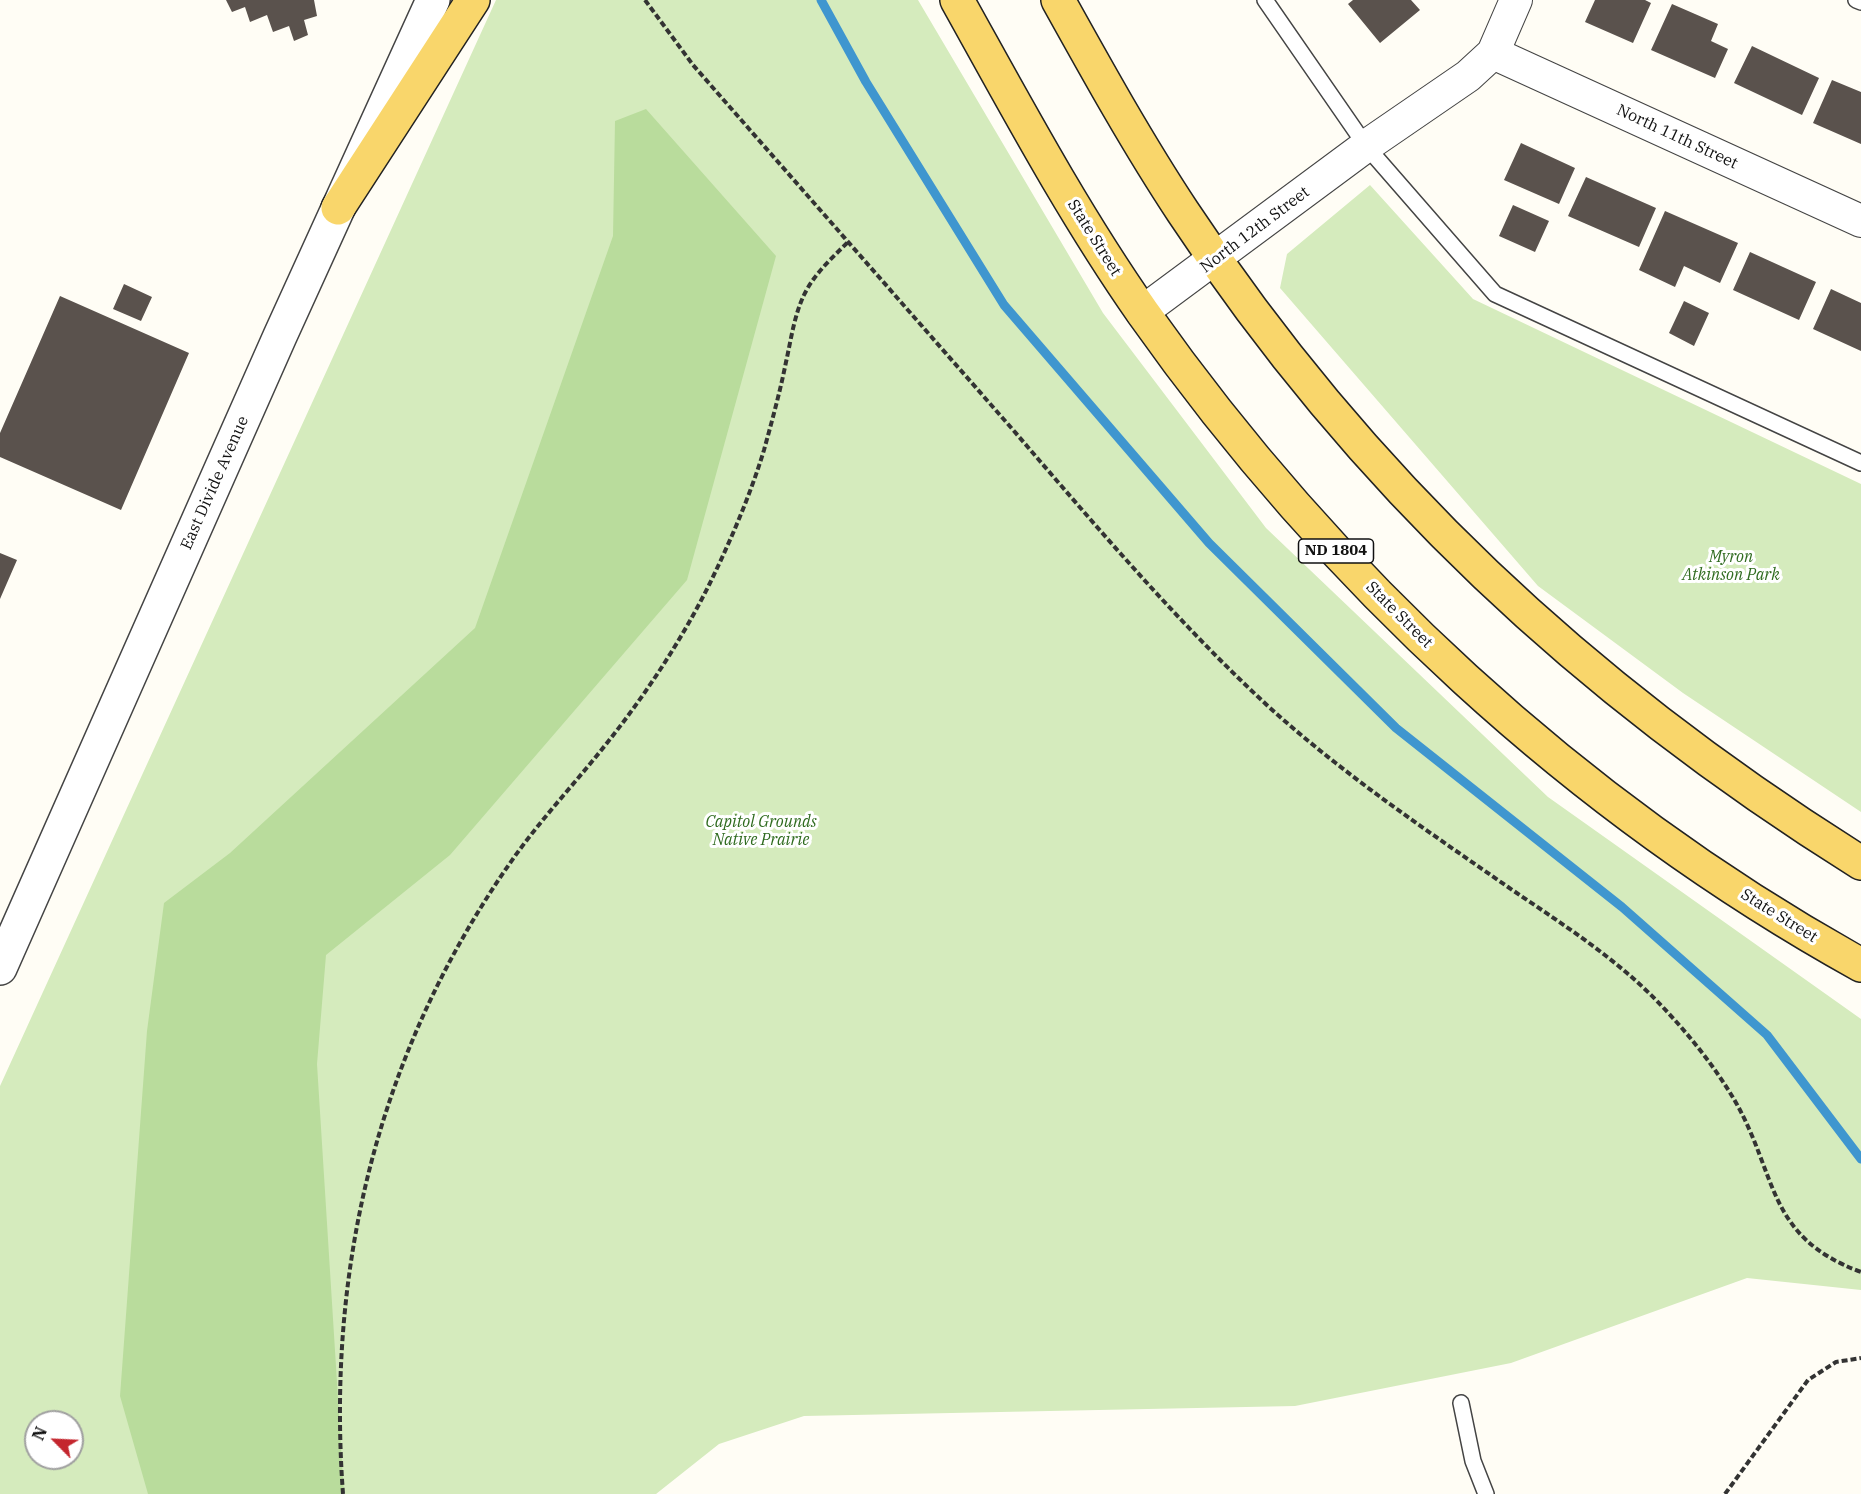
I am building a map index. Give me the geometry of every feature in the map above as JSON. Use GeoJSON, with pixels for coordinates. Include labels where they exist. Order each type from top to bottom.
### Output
{"type":"FeatureCollection","features":[{"type":"Feature","properties":{"kind":"main road"},"geometry":{"type":"LineString","coordinates":[[338,208],[473,0]]}},
{"type":"Feature","properties":{"kind":"main road","name":"State Street"},"geometry":{"type":"LineString","coordinates":[[957,0],[1083,223],[1142,312],[1195,384],[1275,484],[1329,544],[1434,650],[1519,727],[1625,811],[1740,891],[1861,964]]}},
{"type":"Feature","properties":{"kind":"main road"},"geometry":{"type":"LineString","coordinates":[[1058,0],[1152,164],[1215,260],[1283,351],[1353,438],[1443,534],[1503,592],[1637,708],[1726,775],[1861,863]]}},
{"type":"Feature","properties":{"kind":"street","name":"East Divide Avenue"},"geometry":{"type":"LineString","coordinates":[[0,968],[433,0]]}},
{"type":"Feature","properties":{"kind":"street","name":"North 12th Street"},"geometry":{"type":"LineString","coordinates":[[1142,312],[1366,146],[1468,76],[1493,52],[1516,0]]}},
{"type":"Feature","properties":{"kind":"street","name":"North 11th Street"},"geometry":{"type":"LineString","coordinates":[[1493,52],[1861,221]]}},
{"type":"Feature","properties":{"kind":"lane"},"geometry":{"type":"LineString","coordinates":[[1265,0],[1366,146],[1495,294],[1861,463]]}},
{"type":"Feature","properties":{"kind":"lane"},"geometry":{"type":"LineString","coordinates":[[1856,0],[1861,2]]}},
{"type":"Feature","properties":{"kind":"lane"},"geometry":{"type":"LineString","coordinates":[[1461,1402],[1473,1461],[1486,1494]]}},
{"type":"Feature","properties":{"kind":"path"},"geometry":{"type":"LineString","coordinates":[[645,0],[693,65],[1137,572],[1270,707],[1366,787],[1595,948],[1630,975],[1657,1001],[1690,1038],[1735,1101],[1783,1214],[1816,1250],[1837,1263],[1861,1272]]}},
{"type":"Feature","properties":{"kind":"path"},"geometry":{"type":"LineString","coordinates":[[343,1494],[339,1376],[352,1244],[371,1159],[402,1063],[440,980],[490,893],[542,822],[634,708],[686,630],[724,554],[752,486],[772,422],[791,334],[804,296],[815,278],[848,242]]}},
{"type":"Feature","properties":{"kind":"path"},"geometry":{"type":"LineString","coordinates":[[1725,1494],[1808,1380],[1836,1362],[1861,1358]]}},
{"type":"Feature","properties":{"kind":"green space","name":"Capitol Grounds Native Prairie"},"geometry":{"type":"Polygon","coordinates":[[[496,0],[918,0],[1103,313],[1266,528],[1548,797],[1861,1019],[1861,1290],[1747,1278],[1511,1363],[1295,1406],[804,1416],[719,1444],[656,1494],[0,1494],[0,1086],[496,0]]]}},
{"type":"Feature","properties":{"kind":"green space"},"geometry":{"type":"Polygon","coordinates":[[[646,109],[776,256],[687,580],[450,855],[326,955],[317,1064],[344,1494],[148,1494],[120,1396],[147,1031],[164,903],[230,853],[475,628],[613,236],[615,121],[646,109]]]}},
{"type":"Feature","properties":{"kind":"green space","name":"Myron Atkinson Park"},"geometry":{"type":"Polygon","coordinates":[[[1370,185],[1473,299],[1861,484],[1861,812],[1683,693],[1538,586],[1280,288],[1287,254],[1370,185]]]}},
{"type":"Feature","properties":{"kind":"building"},"geometry":{"type":"Polygon","coordinates":[[[226,0],[314,0],[317,16],[304,20],[308,35],[294,41],[289,26],[273,32],[267,15],[250,22],[245,7],[232,12],[226,0]]]}},
{"type":"Feature","properties":{"kind":"building"},"geometry":{"type":"Polygon","coordinates":[[[1353,0],[1411,0],[1420,10],[1380,43],[1348,4],[1353,0]]]}},
{"type":"Feature","properties":{"kind":"building"},"geometry":{"type":"Polygon","coordinates":[[[1595,0],[1645,0],[1651,3],[1633,43],[1585,22],[1595,0]]]}},
{"type":"Feature","properties":{"kind":"building"},"geometry":{"type":"Polygon","coordinates":[[[1672,4],[1718,24],[1711,41],[1728,49],[1715,78],[1651,50],[1672,4]]]}},
{"type":"Feature","properties":{"kind":"building"},"geometry":{"type":"Polygon","coordinates":[[[1752,46],[1819,78],[1802,115],[1734,83],[1752,46]]]}},
{"type":"Feature","properties":{"kind":"building"},"geometry":{"type":"Polygon","coordinates":[[[1832,80],[1861,92],[1861,144],[1813,123],[1832,80]]]}},
{"type":"Feature","properties":{"kind":"building"},"geometry":{"type":"Polygon","coordinates":[[[1521,143],[1575,168],[1559,204],[1504,180],[1521,143]]]}},
{"type":"Feature","properties":{"kind":"building"},"geometry":{"type":"Polygon","coordinates":[[[1586,177],[1656,208],[1639,247],[1568,216],[1586,177]]]}},
{"type":"Feature","properties":{"kind":"building"},"geometry":{"type":"Polygon","coordinates":[[[1513,205],[1549,221],[1535,252],[1499,236],[1513,205]]]}},
{"type":"Feature","properties":{"kind":"building"},"geometry":{"type":"Polygon","coordinates":[[[1665,211],[1738,243],[1720,283],[1684,266],[1675,287],[1639,270],[1665,211]]]}},
{"type":"Feature","properties":{"kind":"building"},"geometry":{"type":"Polygon","coordinates":[[[1750,252],[1816,282],[1799,320],[1733,290],[1750,252]]]}},
{"type":"Feature","properties":{"kind":"building"},"geometry":{"type":"Polygon","coordinates":[[[124,284],[152,297],[141,321],[113,309],[124,284]]]}},
{"type":"Feature","properties":{"kind":"building"},"geometry":{"type":"Polygon","coordinates":[[[1831,289],[1861,303],[1861,351],[1813,329],[1831,289]]]}},
{"type":"Feature","properties":{"kind":"building"},"geometry":{"type":"Polygon","coordinates":[[[60,296],[189,353],[121,510],[0,457],[0,433],[60,296]]]}},
{"type":"Feature","properties":{"kind":"building"},"geometry":{"type":"Polygon","coordinates":[[[1684,301],[1709,313],[1694,346],[1669,333],[1684,301]]]}},
{"type":"Feature","properties":{"kind":"building"},"geometry":{"type":"Polygon","coordinates":[[[0,553],[17,560],[0,599],[0,553]]]}},
{"type":"Feature","properties":{"kind":"waterway"},"geometry":{"type":"LineString","coordinates":[[821,0],[866,82],[1004,305],[1209,543],[1396,728],[1622,907],[1767,1035],[1861,1159]]}}]}
